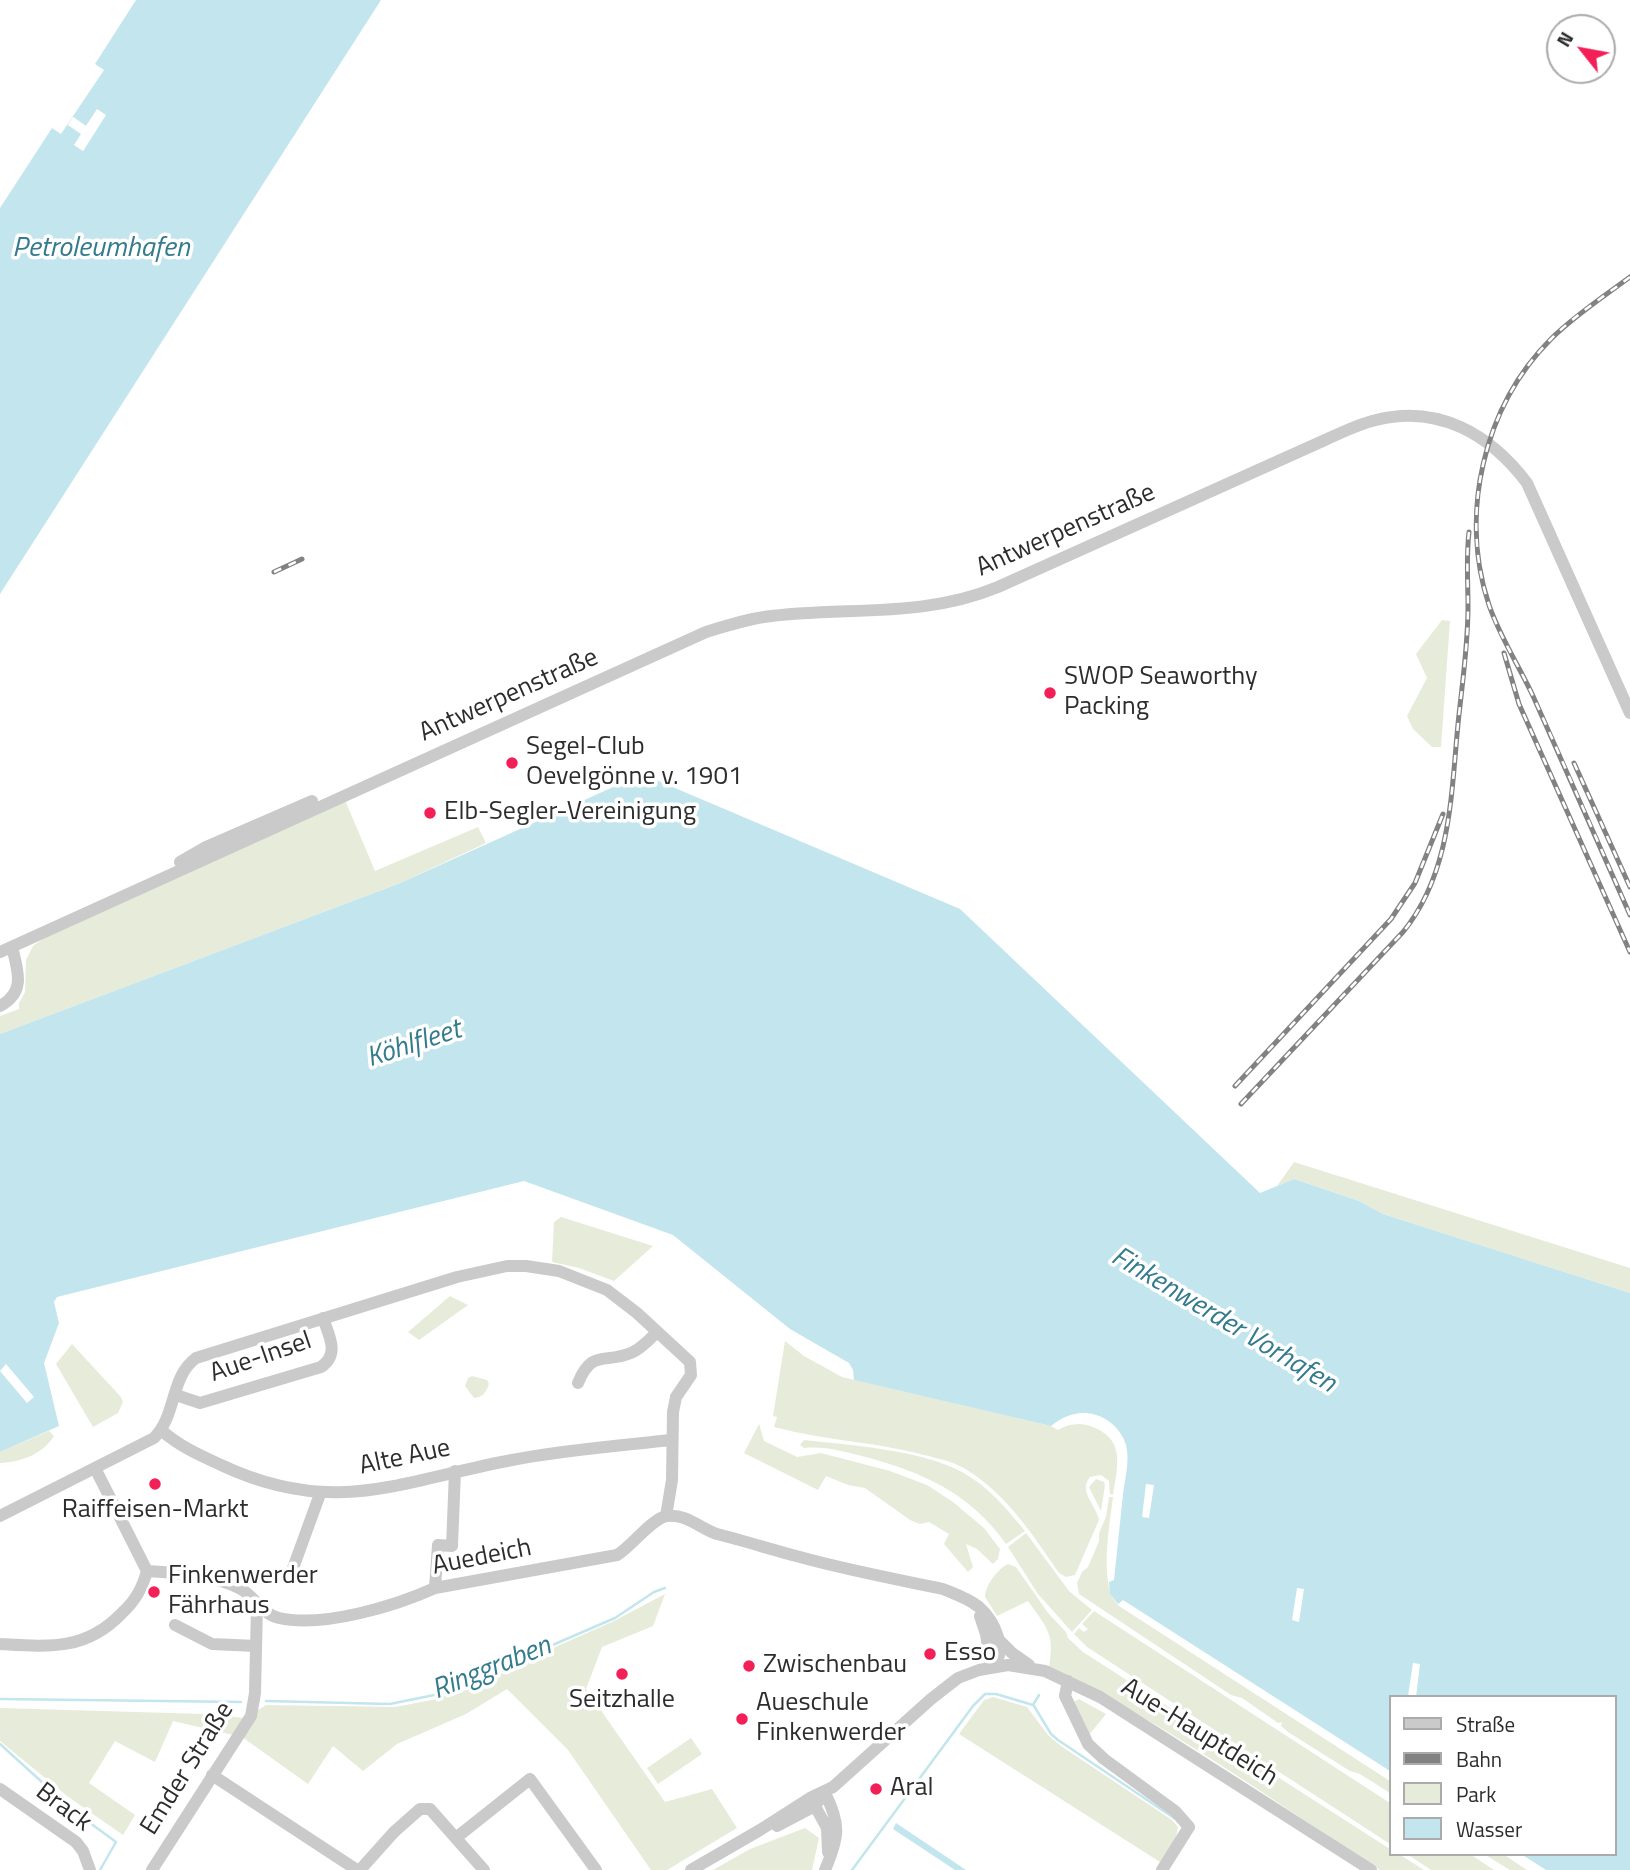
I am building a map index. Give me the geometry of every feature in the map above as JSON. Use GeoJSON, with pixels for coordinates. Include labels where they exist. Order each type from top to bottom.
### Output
{"type":"FeatureCollection","features":[{"type":"Feature","properties":{"kind":"street","name":"Antwerpenstraße"},"geometry":{"type":"LineString","coordinates":[[6,949],[706,632],[765,617],[914,609],[963,600],[998,587],[1377,419],[1398,417],[1437,420],[1469,431],[1496,448],[1512,463],[1527,483],[1630,713]]}},
{"type":"Feature","properties":{"kind":"street"},"geometry":{"type":"LineString","coordinates":[[0,1006],[11,999],[19,987],[20,979],[6,949]]}},
{"type":"Feature","properties":{"kind":"street","name":"Aue-Insel"},"geometry":{"type":"LineString","coordinates":[[323,1318],[333,1350],[328,1361],[321,1367],[200,1403],[176,1395],[182,1372],[197,1358],[323,1318],[457,1277],[508,1266],[545,1267],[589,1281],[613,1294],[656,1332]]}},
{"type":"Feature","properties":{"kind":"street"},"geometry":{"type":"LineString","coordinates":[[578,1383],[583,1371],[593,1361],[630,1354],[656,1332],[684,1355],[692,1368],[690,1379],[674,1404],[672,1480],[666,1516],[692,1520],[706,1530],[799,1557],[943,1589],[970,1601],[984,1613],[998,1639],[1032,1667]]}},
{"type":"Feature","properties":{"kind":"street"},"geometry":{"type":"LineString","coordinates":[[0,1516],[154,1438],[161,1430],[176,1395]]}},
{"type":"Feature","properties":{"kind":"street","name":"Alte Aue"},"geometry":{"type":"LineString","coordinates":[[161,1430],[185,1448],[242,1475],[284,1489],[320,1494],[367,1492],[398,1487],[455,1471],[531,1456],[671,1440]]}},
{"type":"Feature","properties":{"kind":"street"},"geometry":{"type":"LineString","coordinates":[[0,1644],[62,1645],[91,1638],[109,1627],[132,1603],[142,1587],[147,1572],[95,1468]]}},
{"type":"Feature","properties":{"kind":"street"},"geometry":{"type":"LineString","coordinates":[[435,1588],[438,1545],[452,1546],[455,1471]]}},
{"type":"Feature","properties":{"kind":"street"},"geometry":{"type":"LineString","coordinates":[[292,1571],[320,1494]]}},
{"type":"Feature","properties":{"kind":"street","name":"Auedeich"},"geometry":{"type":"LineString","coordinates":[[147,1572],[168,1572],[227,1583],[242,1590],[276,1618],[328,1618],[407,1601],[435,1588],[617,1555],[629,1548],[651,1525],[666,1516]]}},
{"type":"Feature","properties":{"kind":"street"},"geometry":{"type":"LineString","coordinates":[[970,1601],[984,1625],[991,1667]]}},
{"type":"Feature","properties":{"kind":"street","name":"Emder Straße"},"geometry":{"type":"LineString","coordinates":[[153,1869],[251,1716],[256,1693],[257,1605]]}},
{"type":"Feature","properties":{"kind":"street"},"geometry":{"type":"LineString","coordinates":[[175,1625],[212,1644],[256,1647]]}},
{"type":"Feature","properties":{"kind":"street"},"geometry":{"type":"LineString","coordinates":[[991,1667],[1000,1655],[998,1639]]}},
{"type":"Feature","properties":{"kind":"street","name":"Aue-Hauptdeich"},"geometry":{"type":"LineString","coordinates":[[825,1793],[958,1678],[991,1667],[1032,1667],[1068,1681],[1132,1716],[1371,1870]]}},
{"type":"Feature","properties":{"kind":"street"},"geometry":{"type":"LineString","coordinates":[[1068,1681],[1065,1696],[1087,1744],[1111,1765],[1175,1811],[1189,1827],[1162,1870]]}},
{"type":"Feature","properties":{"kind":"street"},"geometry":{"type":"LineString","coordinates":[[212,1775],[358,1870],[420,1809],[430,1809],[484,1870]]}},
{"type":"Feature","properties":{"kind":"street"},"geometry":{"type":"LineString","coordinates":[[457,1837],[530,1779],[596,1870]]}},
{"type":"Feature","properties":{"kind":"street","name":"Brack"},"geometry":{"type":"LineString","coordinates":[[0,1789],[76,1842],[83,1851],[90,1870]]}},
{"type":"Feature","properties":{"kind":"street"},"geometry":{"type":"LineString","coordinates":[[760,1830],[794,1819],[816,1806],[825,1793]]}},
{"type":"Feature","properties":{"kind":"street"},"geometry":{"type":"LineString","coordinates":[[691,1870],[810,1798],[825,1793]]}},
{"type":"Feature","properties":{"kind":"street"},"geometry":{"type":"LineString","coordinates":[[825,1793],[834,1810],[837,1829],[834,1850],[826,1870]]}},
{"type":"Feature","properties":{"kind":"street"},"geometry":{"type":"LineString","coordinates":[[816,1806],[827,1828],[829,1846],[826,1870]]}},
{"type":"Feature","properties":{"kind":"green space"},"geometry":{"type":"Polygon","coordinates":[[[1442,620],[1450,621],[1441,747],[1432,747],[1413,729],[1407,716],[1427,678],[1416,654],[1442,620]]]}},
{"type":"Feature","properties":{"kind":"green space"},"geometry":{"type":"Polygon","coordinates":[[[345,800],[375,871],[478,827],[486,843],[398,884],[0,1034],[0,1016],[19,1009],[25,992],[26,960],[33,946],[54,931],[345,800]]]}},
{"type":"Feature","properties":{"kind":"green space"},"geometry":{"type":"Polygon","coordinates":[[[1294,1162],[1630,1268],[1630,1293],[1383,1214],[1359,1201],[1294,1179],[1277,1186],[1294,1162]]]}},
{"type":"Feature","properties":{"kind":"green space"},"geometry":{"type":"Polygon","coordinates":[[[561,1217],[653,1246],[614,1281],[579,1268],[552,1262],[554,1222],[561,1217]]]}},
{"type":"Feature","properties":{"kind":"green space"},"geometry":{"type":"Polygon","coordinates":[[[450,1296],[468,1305],[419,1340],[408,1332],[450,1296]]]}},
{"type":"Feature","properties":{"kind":"green space"},"geometry":{"type":"Polygon","coordinates":[[[785,1341],[804,1356],[842,1377],[1051,1426],[1058,1430],[1081,1424],[1105,1434],[1111,1440],[1117,1456],[1113,1495],[1110,1494],[1109,1481],[1101,1475],[1090,1477],[1087,1493],[1099,1520],[1075,1575],[1066,1577],[1059,1573],[1029,1530],[995,1491],[959,1465],[912,1452],[774,1427],[777,1417],[773,1416],[785,1341]]]}},
{"type":"Feature","properties":{"kind":"green space"},"geometry":{"type":"Polygon","coordinates":[[[72,1344],[123,1402],[118,1413],[93,1427],[56,1364],[72,1344]]]}},
{"type":"Feature","properties":{"kind":"green space"},"geometry":{"type":"Polygon","coordinates":[[[472,1376],[487,1380],[489,1384],[480,1397],[474,1398],[465,1386],[468,1378],[472,1376]]]}},
{"type":"Feature","properties":{"kind":"green space"},"geometry":{"type":"Polygon","coordinates":[[[759,1424],[764,1441],[797,1457],[821,1453],[890,1471],[927,1485],[984,1528],[1000,1549],[998,1559],[993,1564],[977,1549],[966,1544],[973,1567],[968,1572],[944,1544],[949,1534],[929,1522],[920,1524],[910,1520],[865,1488],[848,1485],[826,1476],[818,1490],[744,1453],[759,1424]]]}},
{"type":"Feature","properties":{"kind":"green space"},"geometry":{"type":"Polygon","coordinates":[[[49,1431],[54,1436],[38,1452],[23,1459],[0,1463],[0,1452],[49,1431]]]}},
{"type":"Feature","properties":{"kind":"green space"},"geometry":{"type":"Polygon","coordinates":[[[804,1440],[927,1458],[962,1472],[989,1491],[1025,1531],[1006,1544],[976,1511],[943,1486],[905,1469],[862,1456],[826,1448],[804,1448],[800,1445],[804,1440]]]}},
{"type":"Feature","properties":{"kind":"green space"},"geometry":{"type":"Polygon","coordinates":[[[1096,1479],[1105,1485],[1101,1511],[1089,1487],[1096,1479]]]}},
{"type":"Feature","properties":{"kind":"green space"},"geometry":{"type":"Polygon","coordinates":[[[1109,1497],[1113,1497],[1107,1569],[1111,1594],[1119,1606],[1388,1780],[1388,1792],[1288,1732],[1281,1726],[1282,1722],[1278,1723],[1242,1698],[1231,1695],[1079,1594],[1077,1583],[1082,1572],[1088,1567],[1106,1517],[1109,1497]]]}},
{"type":"Feature","properties":{"kind":"green space"},"geometry":{"type":"Polygon","coordinates":[[[1026,1533],[1069,1591],[1092,1610],[1072,1632],[1038,1594],[1008,1547],[1026,1533]]]}},
{"type":"Feature","properties":{"kind":"green space"},"geometry":{"type":"Polygon","coordinates":[[[1008,1564],[1016,1567],[1048,1613],[1083,1652],[1388,1848],[1388,1856],[1402,1856],[1424,1870],[1380,1870],[1177,1737],[1049,1667],[1051,1646],[1048,1631],[1028,1601],[997,1616],[985,1597],[987,1587],[1008,1564]]]}},
{"type":"Feature","properties":{"kind":"green space"},"geometry":{"type":"Polygon","coordinates":[[[665,1594],[653,1626],[602,1647],[586,1689],[665,1802],[712,1789],[737,1828],[667,1870],[651,1870],[568,1750],[507,1689],[466,1714],[397,1744],[363,1771],[333,1746],[308,1784],[242,1737],[173,1721],[155,1762],[115,1741],[89,1783],[135,1815],[123,1835],[67,1796],[0,1741],[0,1708],[205,1714],[246,1718],[266,1705],[395,1707],[437,1699],[612,1622],[665,1594]]]}},
{"type":"Feature","properties":{"kind":"green space"},"geometry":{"type":"Polygon","coordinates":[[[1094,1611],[1388,1802],[1388,1843],[1087,1647],[1074,1634],[1079,1628],[1084,1632],[1088,1629],[1082,1624],[1094,1611]]]}},
{"type":"Feature","properties":{"kind":"green space"},"geometry":{"type":"Polygon","coordinates":[[[993,1697],[1027,1707],[1048,1735],[1061,1746],[1172,1820],[1178,1827],[1176,1838],[1160,1862],[959,1734],[984,1700],[993,1697]]]}},
{"type":"Feature","properties":{"kind":"green space"},"geometry":{"type":"Polygon","coordinates":[[[1079,1699],[1106,1714],[1089,1735],[1073,1702],[1079,1699]]]}},
{"type":"Feature","properties":{"kind":"green space"},"geometry":{"type":"Polygon","coordinates":[[[691,1738],[702,1754],[658,1784],[647,1768],[691,1738]]]}},
{"type":"Feature","properties":{"kind":"green space"},"geometry":{"type":"Polygon","coordinates":[[[805,1828],[819,1838],[812,1870],[713,1870],[750,1849],[805,1828]]]}},
{"type":"Feature","properties":{"kind":"green space"},"geometry":{"type":"Polygon","coordinates":[[[1410,1856],[1473,1856],[1494,1870],[1431,1870],[1410,1856]]]}},
{"type":"Feature","properties":{"kind":"green space"},"geometry":{"type":"Polygon","coordinates":[[[1487,1856],[1506,1856],[1527,1870],[1510,1870],[1487,1856]]]}},
{"type":"Feature","properties":{"kind":"water","name":"Petroleumhafen"},"geometry":{"type":"Polygon","coordinates":[[[136,0],[381,0],[0,594],[0,208],[52,128],[61,134],[104,70],[95,64],[136,0]],[[97,110],[86,126],[73,117],[68,125],[82,134],[75,145],[83,151],[105,116],[97,110]]]}},
{"type":"Feature","properties":{"kind":"water"},"geometry":{"type":"Polygon","coordinates":[[[642,774],[960,909],[1260,1193],[1294,1179],[1359,1201],[1383,1214],[1630,1293],[1630,1870],[1546,1870],[1524,1856],[1616,1856],[1616,1695],[1388,1695],[1388,1770],[1123,1600],[1118,1604],[1110,1594],[1109,1582],[1114,1580],[1128,1457],[1122,1435],[1106,1419],[1078,1413],[1051,1426],[854,1380],[849,1363],[790,1329],[673,1235],[524,1181],[57,1297],[54,1302],[59,1323],[44,1363],[59,1426],[0,1452],[0,1034],[398,884],[642,774]]]}},
{"type":"Feature","properties":{"kind":"water"},"geometry":{"type":"Polygon","coordinates":[[[896,1823],[966,1870],[955,1870],[893,1829],[896,1823]]]}},
{"type":"Feature","properties":{"kind":"pier"},"geometry":{"type":"Polygon","coordinates":[[[97,109],[106,115],[83,151],[74,145],[81,134],[68,125],[73,117],[86,126],[97,109]]]}},
{"type":"Feature","properties":{"kind":"pier"},"geometry":{"type":"Polygon","coordinates":[[[6,1364],[34,1397],[27,1403],[0,1371],[6,1364]]]}},
{"type":"Feature","properties":{"kind":"pier"},"geometry":{"type":"Polygon","coordinates":[[[1146,1484],[1154,1485],[1149,1518],[1142,1517],[1146,1484]]]}},
{"type":"Feature","properties":{"kind":"pier"},"geometry":{"type":"Polygon","coordinates":[[[1297,1588],[1304,1589],[1299,1622],[1292,1620],[1297,1588]]]}},
{"type":"Feature","properties":{"kind":"pier"},"geometry":{"type":"Polygon","coordinates":[[[1413,1663],[1420,1664],[1416,1695],[1408,1695],[1413,1663]]]}},
{"type":"Feature","properties":{"kind":"waterway","name":"Ringgraben"},"geometry":{"type":"LineString","coordinates":[[266,1701],[390,1704],[439,1694],[615,1618],[654,1592],[665,1588]]}},
{"type":"Feature","properties":{"kind":"waterway"},"geometry":{"type":"LineString","coordinates":[[852,1870],[973,1706],[985,1694],[996,1694],[1033,1705],[1039,1695]]}},
{"type":"Feature","properties":{"kind":"waterway","name":"Ringgraben"},"geometry":{"type":"LineString","coordinates":[[0,1699],[241,1702]]}},
{"type":"Feature","properties":{"kind":"waterway"},"geometry":{"type":"LineString","coordinates":[[1034,1706],[1051,1734],[1058,1740],[1174,1818]]}},
{"type":"Feature","properties":{"kind":"waterway"},"geometry":{"type":"LineString","coordinates":[[0,1744],[75,1812],[116,1842],[100,1870]]}},
{"type":"Feature","properties":{"kind":"railway"},"geometry":{"type":"LineString","coordinates":[[1630,277],[1551,339],[1528,366],[1508,397],[1483,464],[1476,535],[1480,571],[1493,617],[1533,696],[1630,915]]}},
{"type":"Feature","properties":{"kind":"railway"},"geometry":{"type":"LineString","coordinates":[[1241,1104],[1403,932],[1431,885],[1446,833],[1453,779],[1467,636],[1469,532]]}},
{"type":"Feature","properties":{"kind":"railway"},"geometry":{"type":"LineString","coordinates":[[274,572],[302,559]]}},
{"type":"Feature","properties":{"kind":"railway"},"geometry":{"type":"LineString","coordinates":[[1504,653],[1519,704],[1630,952]]}},
{"type":"Feature","properties":{"kind":"railway"},"geometry":{"type":"LineString","coordinates":[[1574,763],[1630,887]]}},
{"type":"Feature","properties":{"kind":"railway"},"geometry":{"type":"LineString","coordinates":[[1235,1086],[1391,919],[1415,883],[1443,814]]}},
{"type":"Feature","properties":{"kind":"place","name":"SWOP Seaworthy Packing"},"geometry":{"type":"Point","coordinates":[1050,693]}},
{"type":"Feature","properties":{"kind":"place","name":"Segel-Club Oevelgönne v. 1901"},"geometry":{"type":"Point","coordinates":[512,763]}},
{"type":"Feature","properties":{"kind":"place","name":"Elb-Segler-Vereinigung"},"geometry":{"type":"Point","coordinates":[430,813]}},
{"type":"Feature","properties":{"kind":"place","name":"Raiffeisen-Markt"},"geometry":{"type":"Point","coordinates":[155,1484]}},
{"type":"Feature","properties":{"kind":"place","name":"Finkenwerder Fährhaus"},"geometry":{"type":"Point","coordinates":[154,1592]}},
{"type":"Feature","properties":{"kind":"place","name":"Esso"},"geometry":{"type":"Point","coordinates":[930,1654]}},
{"type":"Feature","properties":{"kind":"place","name":"Zwischenbau"},"geometry":{"type":"Point","coordinates":[749,1666]}},
{"type":"Feature","properties":{"kind":"place","name":"Seitzhalle"},"geometry":{"type":"Point","coordinates":[622,1674]}},
{"type":"Feature","properties":{"kind":"place","name":"Aueschule Finkenwerder"},"geometry":{"type":"Point","coordinates":[742,1719]}},
{"type":"Feature","properties":{"kind":"place","name":"Aral"},"geometry":{"type":"Point","coordinates":[876,1789]}},
{"type":"Feature","properties":{"kind":"water label","name":"Köhlfleet"},"geometry":{"type":"Point","coordinates":[414,1045]}},
{"type":"Feature","properties":{"kind":"water label","name":"Finkenwerder Vorhafen"},"geometry":{"type":"Point","coordinates":[1223,1321]}}]}
